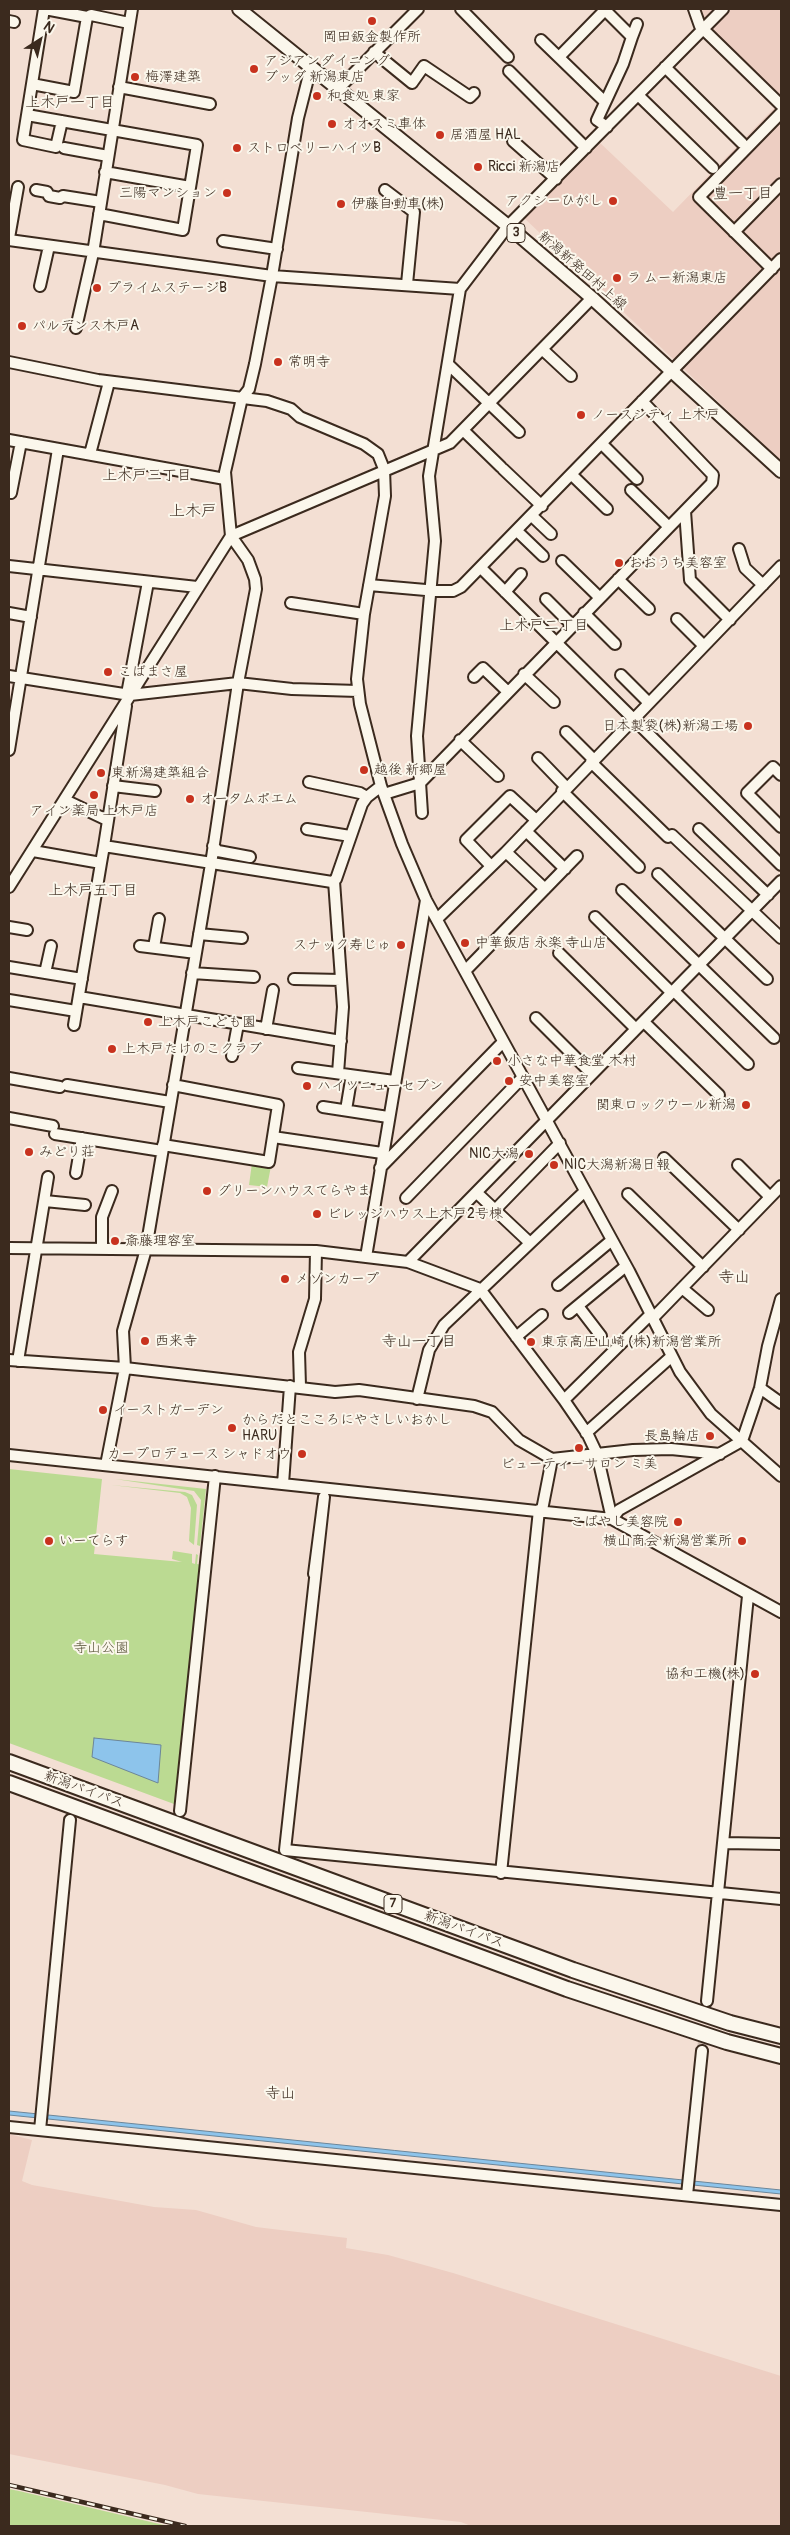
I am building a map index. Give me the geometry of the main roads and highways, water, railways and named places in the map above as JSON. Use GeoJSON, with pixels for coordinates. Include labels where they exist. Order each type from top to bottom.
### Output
{"type":"FeatureCollection","features":[{"type":"Feature","properties":{"kind":"highway","name":"新潟バイパス"},"geometry":{"type":"LineString","coordinates":[[9,1762],[607,1982],[730,2023],[781,2036]]}},
{"type":"Feature","properties":{"kind":"highway","name":"新潟バイパス"},"geometry":{"type":"LineString","coordinates":[[9,1783],[567,1989],[727,2042],[781,2056]]}},
{"type":"Feature","properties":{"kind":"main road","name":"新潟新発田村上線"},"geometry":{"type":"LineString","coordinates":[[239,9],[508,226],[592,298],[781,471]]}},
{"type":"Feature","properties":{"kind":"water"},"geometry":{"type":"Polygon","coordinates":[[[94,1738],[161,1745],[158,1783],[92,1757],[94,1738]]]}},
{"type":"Feature","properties":{"kind":"water"},"geometry":{"type":"Polygon","coordinates":[[[9,2111],[781,2190],[781,2194],[9,2115],[9,2111]]]}},
{"type":"Feature","properties":{"kind":"tunnel"},"geometry":{"type":"LineString","coordinates":[[702,2051],[707,2001]]}},
{"type":"Feature","properties":{"kind":"railway"},"geometry":{"type":"LineString","coordinates":[[9,2485],[185,2526]]}},
{"type":"Feature","properties":{"kind":"place","name":"岡田鈑金製作所"},"geometry":{"type":"Point","coordinates":[372,21]}},
{"type":"Feature","properties":{"kind":"place","name":"アジアンダイニング ブッダ 新潟東店"},"geometry":{"type":"Point","coordinates":[254,69]}},
{"type":"Feature","properties":{"kind":"place","name":"梅澤建築"},"geometry":{"type":"Point","coordinates":[135,77]}},
{"type":"Feature","properties":{"kind":"place","name":"和食処 東家"},"geometry":{"type":"Point","coordinates":[317,96]}},
{"type":"Feature","properties":{"kind":"place","name":"オオスミ車体"},"geometry":{"type":"Point","coordinates":[332,124]}},
{"type":"Feature","properties":{"kind":"place","name":"居酒屋 HAL"},"geometry":{"type":"Point","coordinates":[440,135]}},
{"type":"Feature","properties":{"kind":"place","name":"ストロベリーハイツB"},"geometry":{"type":"Point","coordinates":[237,148]}},
{"type":"Feature","properties":{"kind":"place","name":"Ricci 新潟店"},"geometry":{"type":"Point","coordinates":[478,167]}},
{"type":"Feature","properties":{"kind":"place","name":"三陽マンション"},"geometry":{"type":"Point","coordinates":[227,193]}},
{"type":"Feature","properties":{"kind":"place","name":"アクシーひがし"},"geometry":{"type":"Point","coordinates":[613,201]}},
{"type":"Feature","properties":{"kind":"place","name":"伊藤自動車(株)"},"geometry":{"type":"Point","coordinates":[341,204]}},
{"type":"Feature","properties":{"kind":"place","name":"ラ ムー新潟東店"},"geometry":{"type":"Point","coordinates":[617,278]}},
{"type":"Feature","properties":{"kind":"place","name":"プライムステージB"},"geometry":{"type":"Point","coordinates":[97,288]}},
{"type":"Feature","properties":{"kind":"place","name":"パルデンス木戸A"},"geometry":{"type":"Point","coordinates":[22,326]}},
{"type":"Feature","properties":{"kind":"place","name":"常明寺"},"geometry":{"type":"Point","coordinates":[278,362]}},
{"type":"Feature","properties":{"kind":"place","name":"ノースシティ 上木戸"},"geometry":{"type":"Point","coordinates":[581,415]}},
{"type":"Feature","properties":{"kind":"place","name":"おおうち美容室"},"geometry":{"type":"Point","coordinates":[619,563]}},
{"type":"Feature","properties":{"kind":"place","name":"こばまさ屋"},"geometry":{"type":"Point","coordinates":[108,672]}},
{"type":"Feature","properties":{"kind":"place","name":"日本製袋(株)新潟工場"},"geometry":{"type":"Point","coordinates":[748,726]}},
{"type":"Feature","properties":{"kind":"place","name":"越後 新郷屋"},"geometry":{"type":"Point","coordinates":[364,770]}},
{"type":"Feature","properties":{"kind":"place","name":"東新潟建築組合"},"geometry":{"type":"Point","coordinates":[101,773]}},
{"type":"Feature","properties":{"kind":"place","name":"アイン薬局 上木戸店"},"geometry":{"type":"Point","coordinates":[94,795]}},
{"type":"Feature","properties":{"kind":"place","name":"オータムポエム"},"geometry":{"type":"Point","coordinates":[190,799]}},
{"type":"Feature","properties":{"kind":"place","name":"中華飯店 永楽 寺山店"},"geometry":{"type":"Point","coordinates":[465,943]}},
{"type":"Feature","properties":{"kind":"place","name":"スナック寿じゅ"},"geometry":{"type":"Point","coordinates":[401,945]}},
{"type":"Feature","properties":{"kind":"place","name":"上木戸こども園"},"geometry":{"type":"Point","coordinates":[148,1022]}},
{"type":"Feature","properties":{"kind":"place","name":"上木戸たけのこクラブ"},"geometry":{"type":"Point","coordinates":[112,1049]}},
{"type":"Feature","properties":{"kind":"place","name":"小さな中華食堂 木村"},"geometry":{"type":"Point","coordinates":[497,1061]}},
{"type":"Feature","properties":{"kind":"place","name":"安中美容室"},"geometry":{"type":"Point","coordinates":[509,1081]}},
{"type":"Feature","properties":{"kind":"place","name":"ハイツニューセブン"},"geometry":{"type":"Point","coordinates":[307,1086]}},
{"type":"Feature","properties":{"kind":"place","name":"関東ロックウール新潟"},"geometry":{"type":"Point","coordinates":[746,1105]}},
{"type":"Feature","properties":{"kind":"place","name":"みどり荘"},"geometry":{"type":"Point","coordinates":[29,1152]}},
{"type":"Feature","properties":{"kind":"place","name":"NIC大潟"},"geometry":{"type":"Point","coordinates":[529,1154]}},
{"type":"Feature","properties":{"kind":"place","name":"NIC大潟新潟日報"},"geometry":{"type":"Point","coordinates":[554,1165]}},
{"type":"Feature","properties":{"kind":"place","name":"グリーンハウスてらやま"},"geometry":{"type":"Point","coordinates":[207,1191]}},
{"type":"Feature","properties":{"kind":"place","name":"ビレッジハウス上木戸2号棟"},"geometry":{"type":"Point","coordinates":[317,1214]}},
{"type":"Feature","properties":{"kind":"place","name":"斎藤理容室"},"geometry":{"type":"Point","coordinates":[115,1241]}},
{"type":"Feature","properties":{"kind":"place","name":"メゾンカープ"},"geometry":{"type":"Point","coordinates":[285,1279]}},
{"type":"Feature","properties":{"kind":"place","name":"西来寺"},"geometry":{"type":"Point","coordinates":[145,1341]}},
{"type":"Feature","properties":{"kind":"place","name":"東京高圧山崎 (株)新潟営業所"},"geometry":{"type":"Point","coordinates":[531,1342]}},
{"type":"Feature","properties":{"kind":"place","name":"イーストガーデン"},"geometry":{"type":"Point","coordinates":[103,1410]}},
{"type":"Feature","properties":{"kind":"place","name":"からだとこころにやさしいおかし HARU"},"geometry":{"type":"Point","coordinates":[232,1428]}},
{"type":"Feature","properties":{"kind":"place","name":"長島輪店"},"geometry":{"type":"Point","coordinates":[710,1436]}},
{"type":"Feature","properties":{"kind":"place","name":"ビューティーサロン ミ美"},"geometry":{"type":"Point","coordinates":[579,1448]}},
{"type":"Feature","properties":{"kind":"place","name":"カープロデュース シャドオウ"},"geometry":{"type":"Point","coordinates":[302,1454]}},
{"type":"Feature","properties":{"kind":"place","name":"こばやし美容院"},"geometry":{"type":"Point","coordinates":[678,1522]}},
{"type":"Feature","properties":{"kind":"place","name":"いーてらす"},"geometry":{"type":"Point","coordinates":[49,1541]}},
{"type":"Feature","properties":{"kind":"place","name":"横山商会 新潟営業所"},"geometry":{"type":"Point","coordinates":[742,1541]}},
{"type":"Feature","properties":{"kind":"place","name":"協和工機(株)"},"geometry":{"type":"Point","coordinates":[755,1674]}},
{"type":"Feature","properties":{"kind":"district","name":"上木戸一丁目"},"geometry":{"type":"Point","coordinates":[70,103]}},
{"type":"Feature","properties":{"kind":"district","name":"豊一丁目"},"geometry":{"type":"Point","coordinates":[743,194]}},
{"type":"Feature","properties":{"kind":"district","name":"上木戸三丁目"},"geometry":{"type":"Point","coordinates":[147,476]}},
{"type":"Feature","properties":{"kind":"district","name":"上木戸"},"geometry":{"type":"Point","coordinates":[193,512]}},
{"type":"Feature","properties":{"kind":"district","name":"上木戸二丁目"},"geometry":{"type":"Point","coordinates":[544,626]}},
{"type":"Feature","properties":{"kind":"district","name":"上木戸五丁目"},"geometry":{"type":"Point","coordinates":[93,891]}},
{"type":"Feature","properties":{"kind":"district","name":"寺山"},"geometry":{"type":"Point","coordinates":[734,1278]}},
{"type":"Feature","properties":{"kind":"district","name":"寺山一丁目"},"geometry":{"type":"Point","coordinates":[419,1342]}},
{"type":"Feature","properties":{"kind":"district","name":"寺山"},"geometry":{"type":"Point","coordinates":[280,2094]}},
{"type":"Feature","properties":{"kind":"park label","name":"寺山公園"},"geometry":{"type":"Point","coordinates":[101,1648]}}]}
